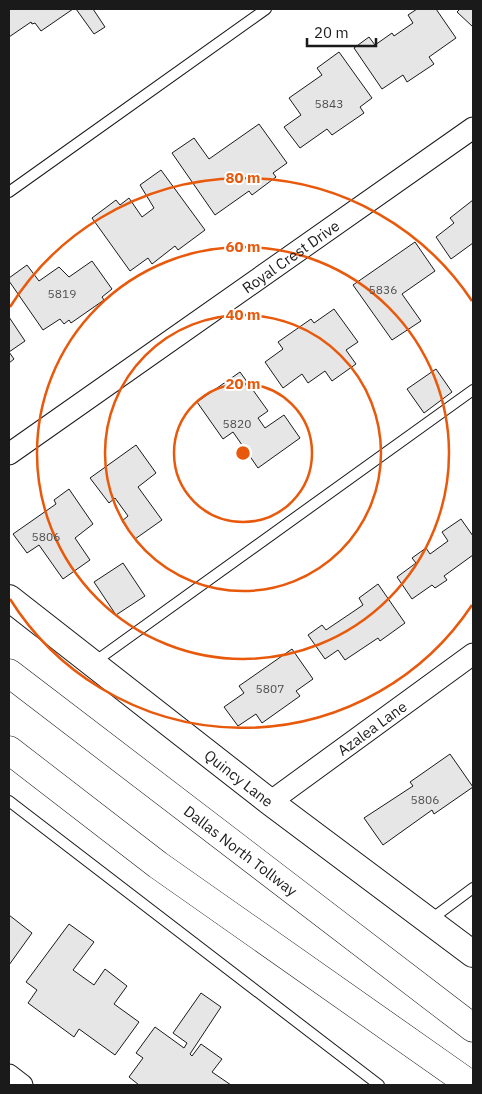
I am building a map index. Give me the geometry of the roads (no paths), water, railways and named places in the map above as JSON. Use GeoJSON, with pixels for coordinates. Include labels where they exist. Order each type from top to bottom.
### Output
{"type":"FeatureCollection","features":[{"type":"Feature","properties":{"kind":"highway","name":"Dallas North Tollway"},"geometry":{"type":"LineString","coordinates":[[9,673],[468,1022]]}},
{"type":"Feature","properties":{"kind":"highway"},"geometry":{"type":"LineString","coordinates":[[9,750],[158,865],[471,1085]]}},
{"type":"Feature","properties":{"kind":"highway"},"geometry":{"type":"LineString","coordinates":[[426,1054],[458,1085]]}},
{"type":"Feature","properties":{"kind":"street","name":"Royal Crest Drive"},"geometry":{"type":"LineString","coordinates":[[9,454],[473,128]]}},
{"type":"Feature","properties":{"kind":"street","name":"Quincy Lane"},"geometry":{"type":"LineString","coordinates":[[9,598],[270,802],[473,954]]}},
{"type":"Feature","properties":{"kind":"street","name":"Azalea Lane"},"geometry":{"type":"LineString","coordinates":[[270,802],[473,654]]}},
{"type":"Feature","properties":{"kind":"street"},"geometry":{"type":"LineString","coordinates":[[9,1075],[22,1085]]}},
{"type":"Feature","properties":{"kind":"lane"},"geometry":{"type":"LineString","coordinates":[[9,192],[266,9]]}},
{"type":"Feature","properties":{"kind":"lane"},"geometry":{"type":"LineString","coordinates":[[92,663],[473,390]]}},
{"type":"Feature","properties":{"kind":"lane"},"geometry":{"type":"LineString","coordinates":[[9,801],[379,1085]]}},
{"type":"Feature","properties":{"kind":"lane"},"geometry":{"type":"LineString","coordinates":[[429,921],[473,888]]}}]}
